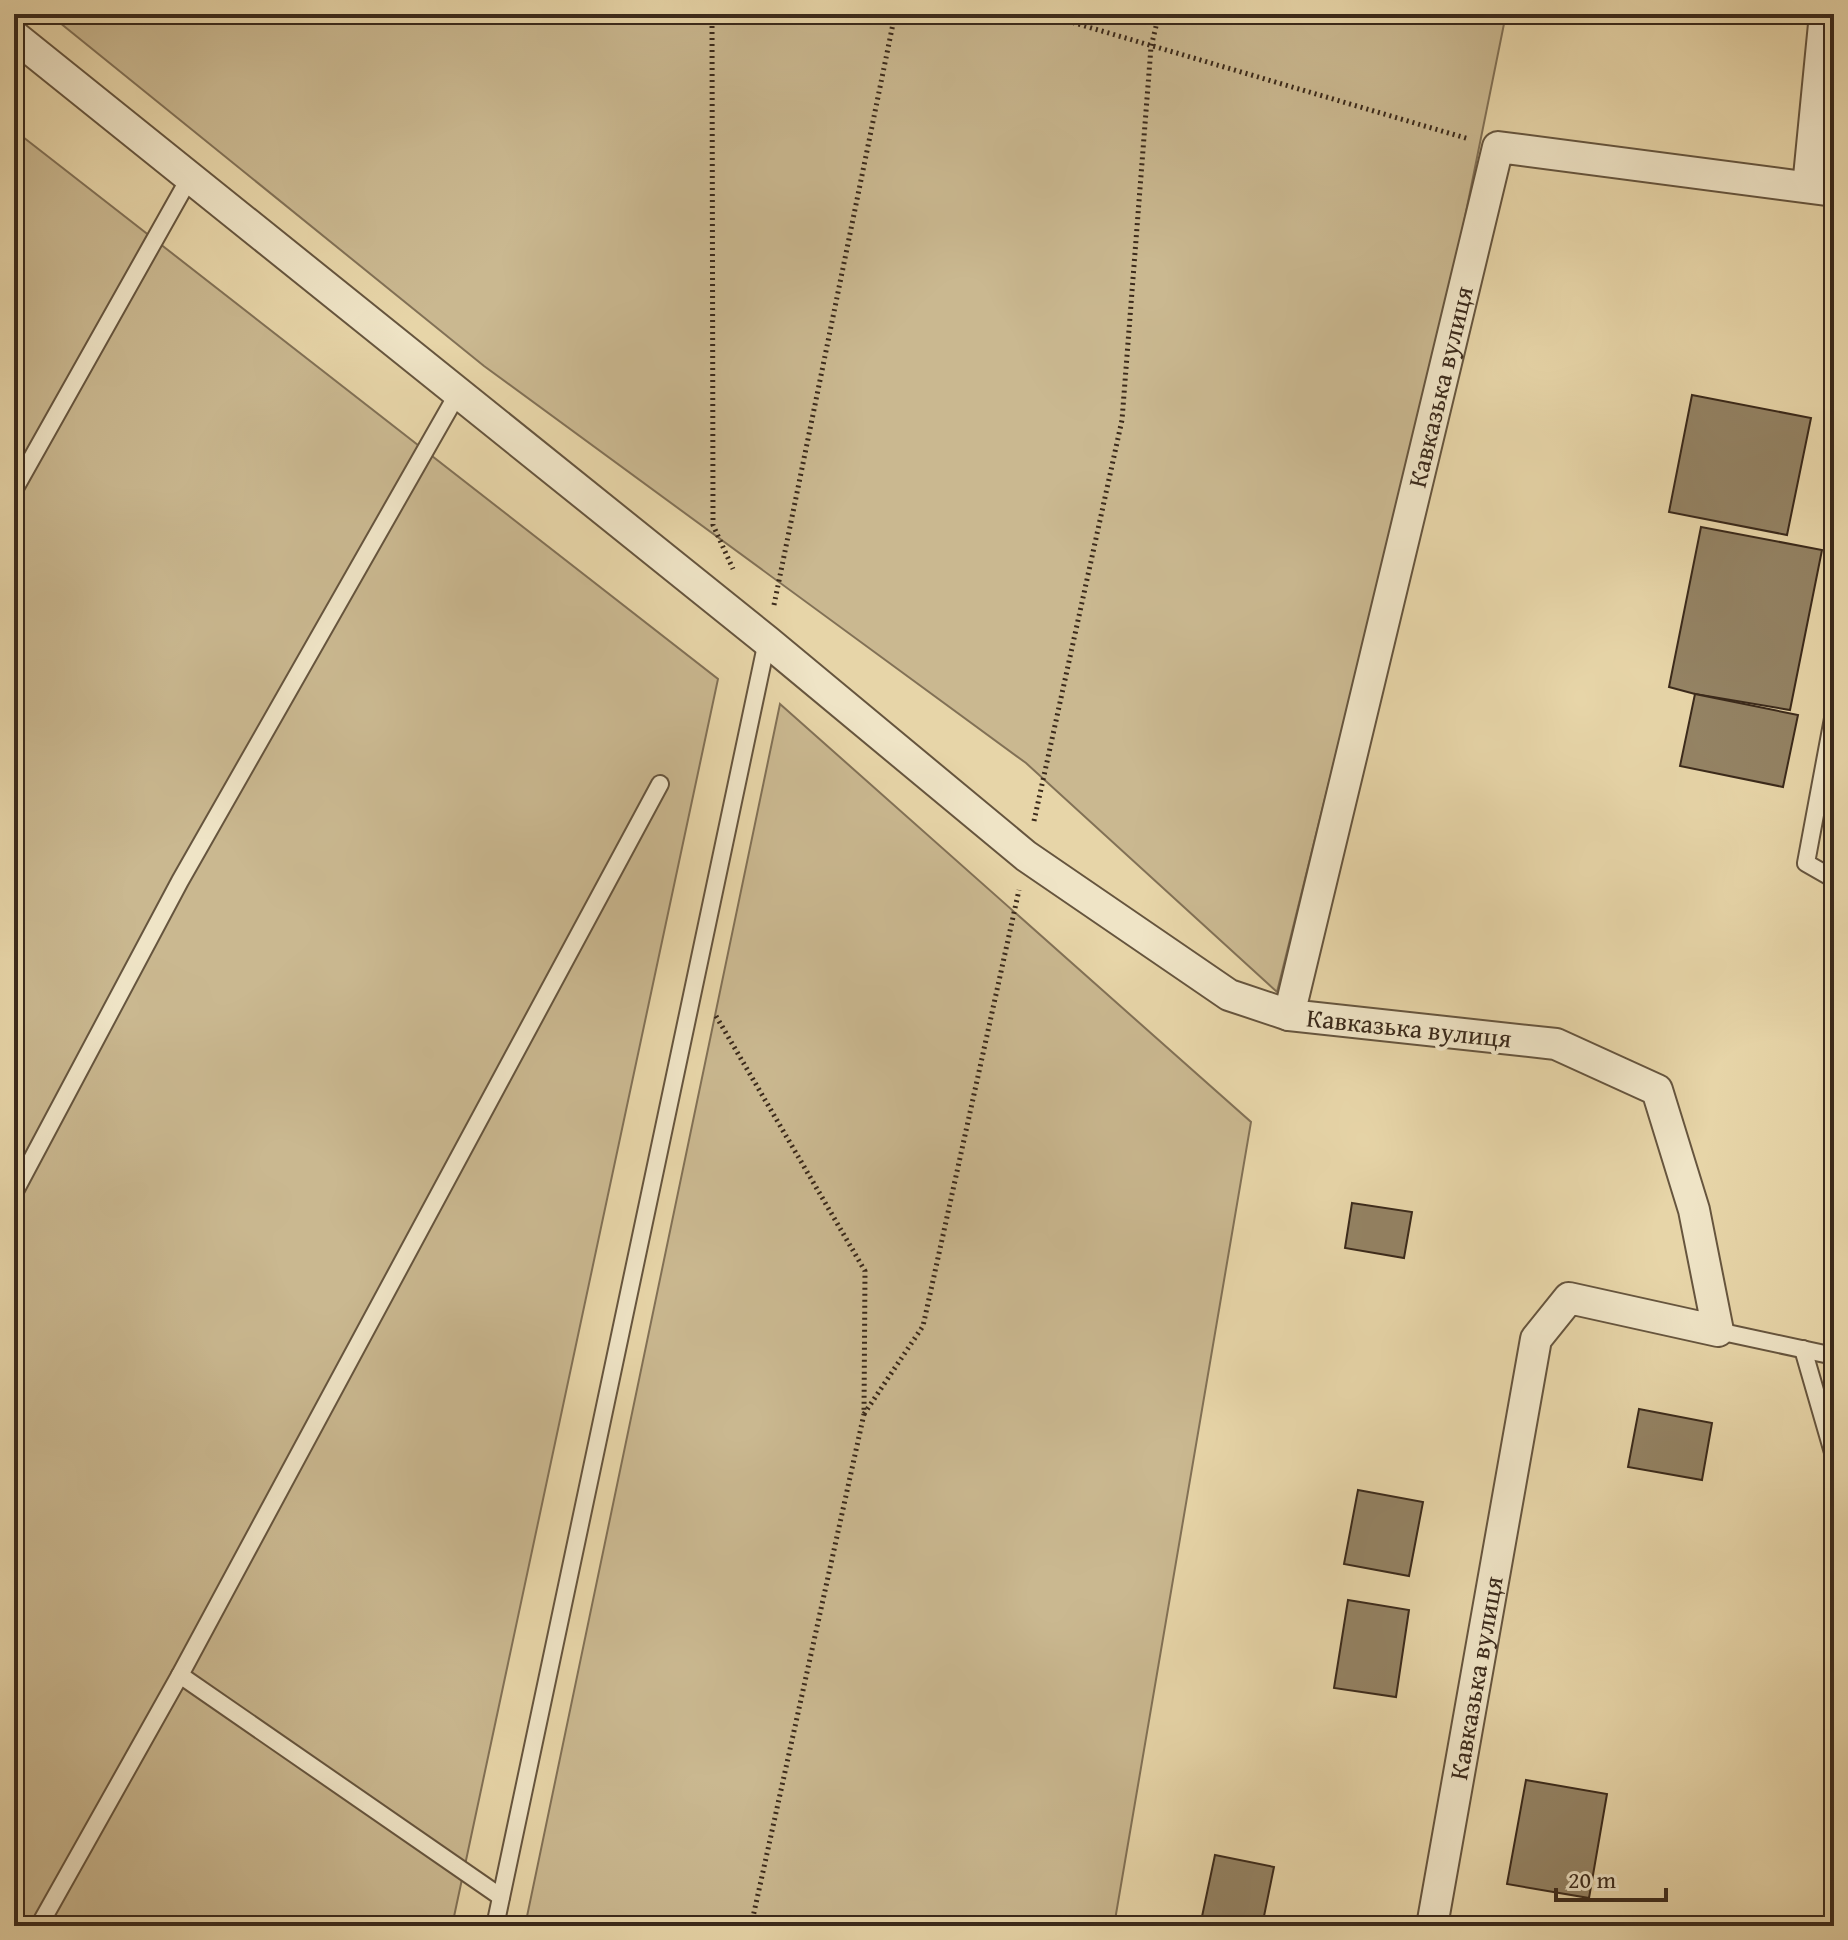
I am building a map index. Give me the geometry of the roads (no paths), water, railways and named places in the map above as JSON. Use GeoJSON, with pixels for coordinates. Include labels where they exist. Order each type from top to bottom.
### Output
{"type":"FeatureCollection","features":[{"type":"Feature","properties":{"kind":"street"},"geometry":{"type":"LineString","coordinates":[[1821,189],[1825,14]]}},
{"type":"Feature","properties":{"kind":"street"},"geometry":{"type":"LineString","coordinates":[[14,36],[767,641],[1026,856],[1229,995],[1289,1015]]}},
{"type":"Feature","properties":{"kind":"street","name":"Кавказька вулиця"},"geometry":{"type":"LineString","coordinates":[[1432,1926],[1536,1339],[1569,1298],[1718,1331],[1694,1210],[1657,1090],[1556,1044],[1289,1015],[1498,147],[1821,189]]}},
{"type":"Feature","properties":{"kind":"lane"},"geometry":{"type":"LineString","coordinates":[[14,490],[190,177]]}},
{"type":"Feature","properties":{"kind":"lane"},"geometry":{"type":"LineString","coordinates":[[14,1193],[180,881],[458,393]]}},
{"type":"Feature","properties":{"kind":"lane"},"geometry":{"type":"LineString","coordinates":[[495,1926],[767,641]]}},
{"type":"Feature","properties":{"kind":"lane"},"geometry":{"type":"LineString","coordinates":[[1834,713],[1806,863],[1834,879]]}},
{"type":"Feature","properties":{"kind":"lane"},"geometry":{"type":"LineString","coordinates":[[39,1926],[180,1675],[660,784]]}},
{"type":"Feature","properties":{"kind":"lane"},"geometry":{"type":"LineString","coordinates":[[1718,1331],[1834,1356]]}},
{"type":"Feature","properties":{"kind":"lane"},"geometry":{"type":"LineString","coordinates":[[1803,1349],[1834,1456]]}},
{"type":"Feature","properties":{"kind":"lane"},"geometry":{"type":"LineString","coordinates":[[180,1675],[501,1897]]}}]}
